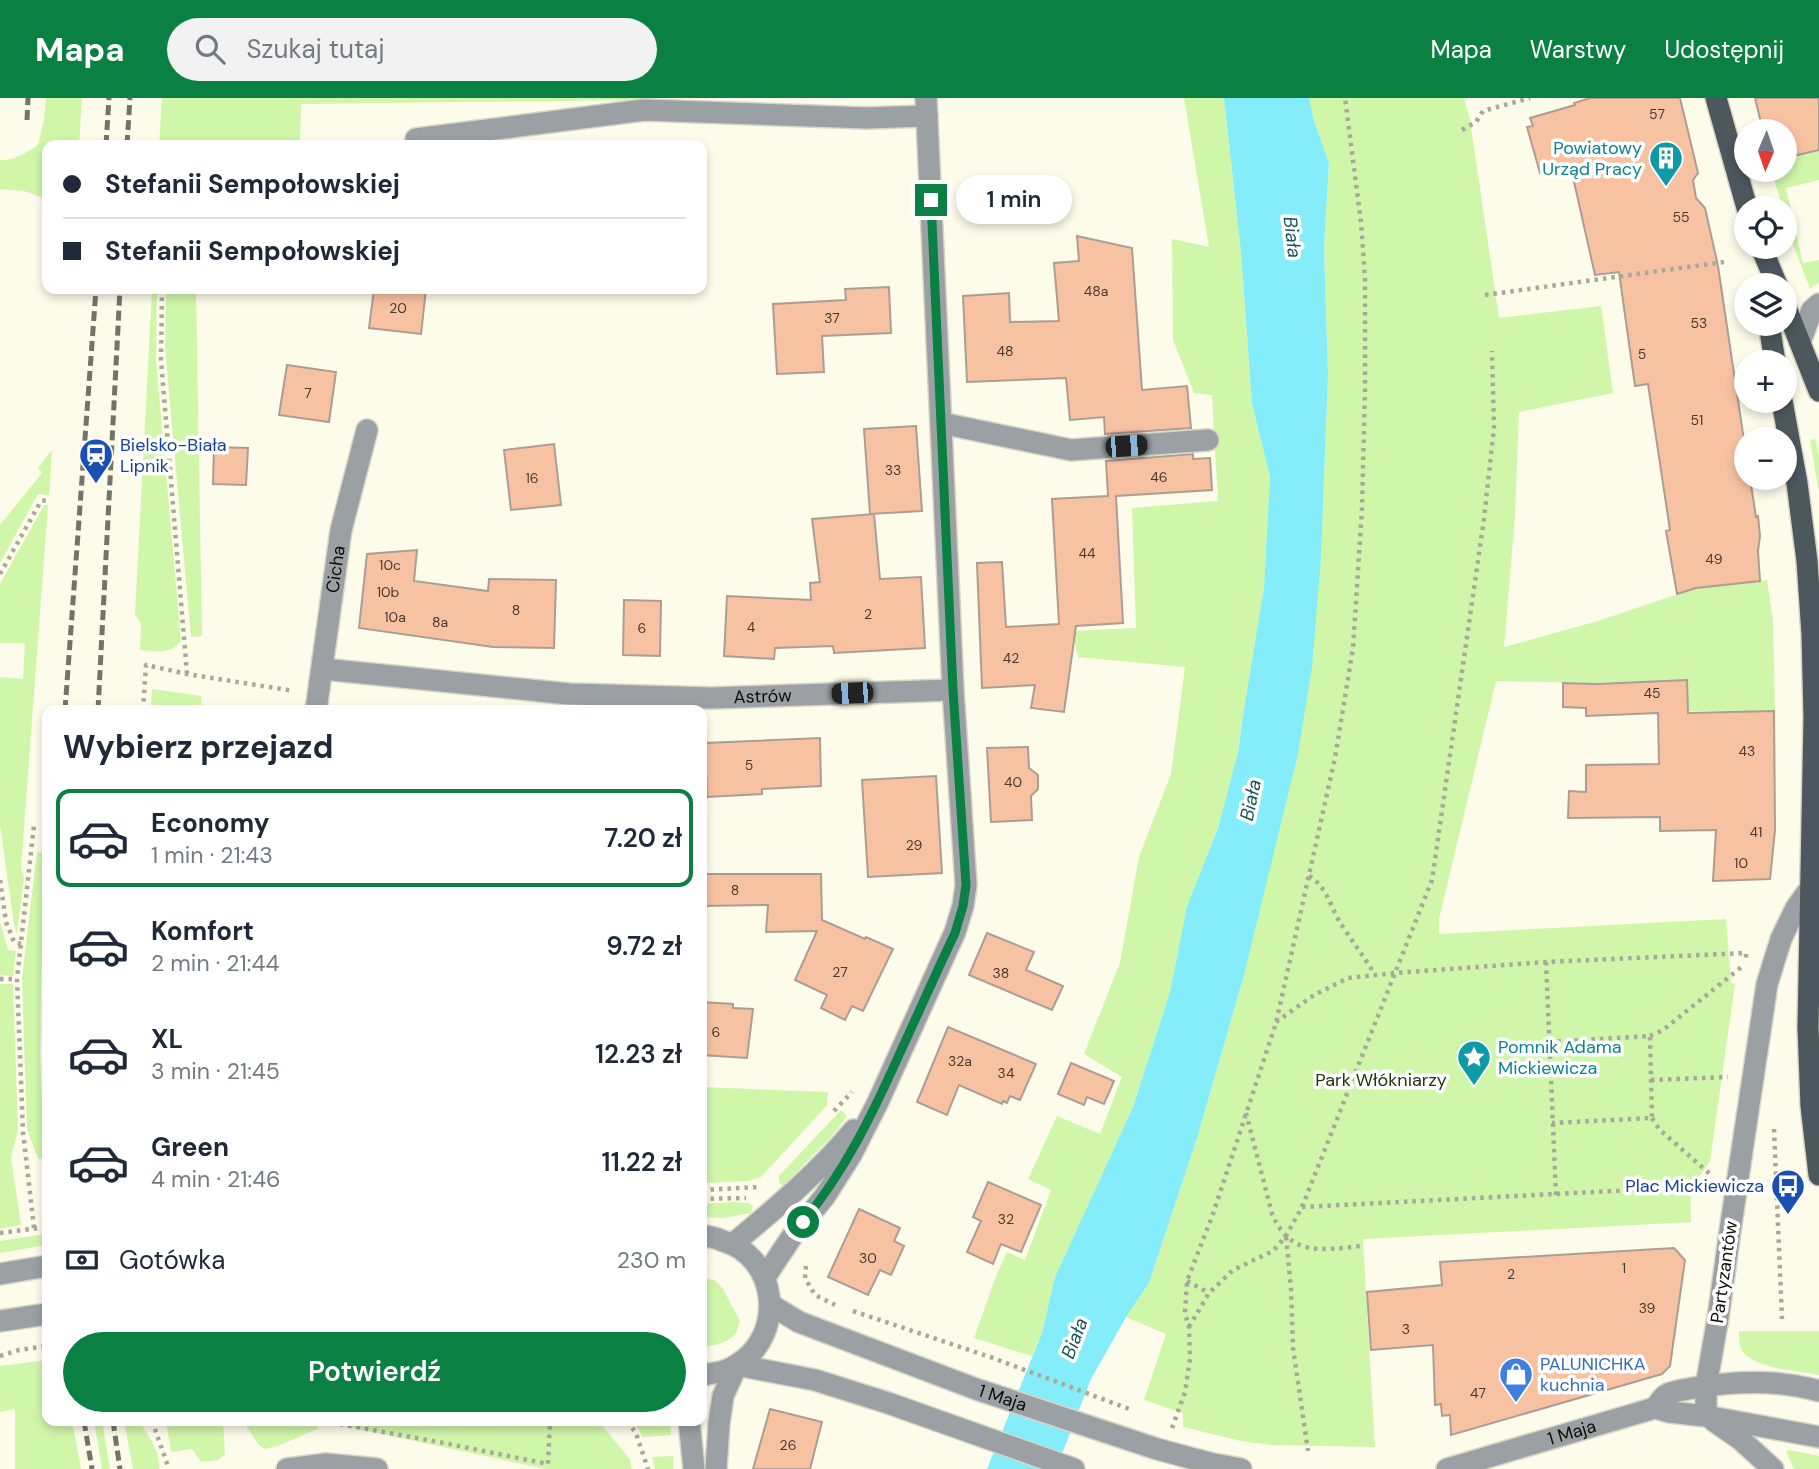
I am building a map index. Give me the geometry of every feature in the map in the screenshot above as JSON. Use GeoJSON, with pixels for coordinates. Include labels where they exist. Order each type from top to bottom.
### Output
{"type":"FeatureCollection","features":[{"type":"Feature","properties":{"kind":"main road"},"geometry":{"type":"LineString","coordinates":[[1716,98],[1745,196]]}},
{"type":"Feature","properties":{"kind":"main road"},"geometry":{"type":"LineString","coordinates":[[1797,335],[1819,391]]}},
{"type":"Feature","properties":{"kind":"main road"},"geometry":{"type":"LineString","coordinates":[[1784,413],[1807,561],[1812,634],[1814,718],[1808,1027],[1811,1106],[1819,1175]]}},
{"type":"Feature","properties":{"kind":"street"},"geometry":{"type":"LineString","coordinates":[[416,139],[645,110],[866,118],[927,107],[953,690],[966,885],[955,933],[878,1102],[825,1196],[793,1235],[765,1277]]}},
{"type":"Feature","properties":{"kind":"street"},"geometry":{"type":"LineString","coordinates":[[1800,342],[1812,310],[1819,304]]}},
{"type":"Feature","properties":{"kind":"street"},"geometry":{"type":"LineString","coordinates":[[941,423],[1071,450],[1208,440]]}},
{"type":"Feature","properties":{"kind":"street","name":"Cicha"},"geometry":{"type":"LineString","coordinates":[[318,702],[341,530],[367,430]]}},
{"type":"Feature","properties":{"kind":"street","name":"Astrów"},"geometry":{"type":"LineString","coordinates":[[323,669],[569,702],[953,690]]}},
{"type":"Feature","properties":{"kind":"street","name":"Partyzantów"},"geometry":{"type":"LineString","coordinates":[[1706,1416],[1706,1386],[1767,984],[1781,939],[1796,908],[1811,887]]}},
{"type":"Feature","properties":{"kind":"street"},"geometry":{"type":"LineString","coordinates":[[733,1244],[812,1176],[878,1102]]}},
{"type":"Feature","properties":{"kind":"street"},"geometry":{"type":"LineString","coordinates":[[707,1236],[733,1244],[752,1258],[765,1277],[771,1306],[765,1333],[750,1355],[722,1372],[707,1374]]}},
{"type":"Feature","properties":{"kind":"street"},"geometry":{"type":"LineString","coordinates":[[0,1273],[42,1267]]}},
{"type":"Feature","properties":{"kind":"street","name":"1 Maja"},"geometry":{"type":"LineString","coordinates":[[771,1306],[799,1322],[975,1389],[1157,1449],[1241,1469]]}},
{"type":"Feature","properties":{"kind":"street"},"geometry":{"type":"LineString","coordinates":[[0,1321],[42,1315]]}},
{"type":"Feature","properties":{"kind":"street"},"geometry":{"type":"LineString","coordinates":[[737,1365],[816,1380],[1074,1469]]}},
{"type":"Feature","properties":{"kind":"street"},"geometry":{"type":"LineString","coordinates":[[716,1469],[723,1396],[737,1365]]}},
{"type":"Feature","properties":{"kind":"street","name":"1 Maja"},"geometry":{"type":"LineString","coordinates":[[1655,1408],[1665,1396],[1738,1382],[1774,1383],[1819,1391]]}},
{"type":"Feature","properties":{"kind":"street","name":"1 Maja"},"geometry":{"type":"LineString","coordinates":[[1447,1469],[1655,1408],[1819,1437]]}},
{"type":"Feature","properties":{"kind":"street"},"geometry":{"type":"LineString","coordinates":[[1706,1416],[1740,1439],[1773,1469]]}},
{"type":"Feature","properties":{"kind":"street"},"geometry":{"type":"LineString","coordinates":[[690,1426],[694,1469]]}},
{"type":"Feature","properties":{"kind":"street"},"geometry":{"type":"LineString","coordinates":[[287,1469],[326,1464],[377,1469]]}},
{"type":"Feature","properties":{"kind":"path"},"geometry":{"type":"LineString","coordinates":[[1172,1428],[1185,1392],[1189,1359],[1189,1328],[1185,1313],[1187,1281],[1213,1214],[1276,1023],[1335,758],[1353,648],[1362,508],[1365,278],[1361,222],[1345,98]]}},
{"type":"Feature","properties":{"kind":"path"},"geometry":{"type":"LineString","coordinates":[[1462,130],[1476,122],[1483,111],[1530,98]]}},
{"type":"Feature","properties":{"kind":"path"},"geometry":{"type":"LineString","coordinates":[[1485,295],[1724,262]]}},
{"type":"Feature","properties":{"kind":"path"},"geometry":{"type":"LineString","coordinates":[[162,294],[162,360],[187,674]]}},
{"type":"Feature","properties":{"kind":"path"},"geometry":{"type":"LineString","coordinates":[[1189,1328],[1209,1293],[1233,1270],[1273,1251],[1286,1236],[1302,1207],[1432,880],[1485,519],[1494,428],[1492,351]]}},
{"type":"Feature","properties":{"kind":"path"},"geometry":{"type":"LineString","coordinates":[[0,574],[41,500],[48,500]]}},
{"type":"Feature","properties":{"kind":"path"},"geometry":{"type":"LineString","coordinates":[[144,705],[146,665],[318,702]]}},
{"type":"Feature","properties":{"kind":"path"},"geometry":{"type":"LineString","coordinates":[[34,825],[17,979],[23,1132],[34,1228]]}},
{"type":"Feature","properties":{"kind":"path"},"geometry":{"type":"LineString","coordinates":[[1309,876],[1318,881],[1342,926],[1363,953],[1375,975]]}},
{"type":"Feature","properties":{"kind":"path"},"geometry":{"type":"LineString","coordinates":[[0,880],[6,922],[14,942],[21,944]]}},
{"type":"Feature","properties":{"kind":"path"},"geometry":{"type":"LineString","coordinates":[[1276,1023],[1314,995],[1348,978],[1546,962],[1746,953]]}},
{"type":"Feature","properties":{"kind":"path"},"geometry":{"type":"LineString","coordinates":[[1546,962],[1556,1195]]}},
{"type":"Feature","properties":{"kind":"path"},"geometry":{"type":"LineString","coordinates":[[1549,1042],[1650,1036],[1663,1030],[1747,963]]}},
{"type":"Feature","properties":{"kind":"path"},"geometry":{"type":"LineString","coordinates":[[0,979],[17,979]]}},
{"type":"Feature","properties":{"kind":"path"},"geometry":{"type":"LineString","coordinates":[[1302,1207],[1717,1184],[1659,1129],[1652,1118],[1650,1036]]}},
{"type":"Feature","properties":{"kind":"path"},"geometry":{"type":"LineString","coordinates":[[1651,1080],[1732,1077]]}},
{"type":"Feature","properties":{"kind":"path"},"geometry":{"type":"LineString","coordinates":[[1246,1112],[1272,1214],[1286,1236],[1308,1249],[1361,1246]]}},
{"type":"Feature","properties":{"kind":"path"},"geometry":{"type":"LineString","coordinates":[[1552,1123],[1652,1118]]}},
{"type":"Feature","properties":{"kind":"path"},"geometry":{"type":"LineString","coordinates":[[1774,1129],[1782,1319]]}},
{"type":"Feature","properties":{"kind":"path"},"geometry":{"type":"LineString","coordinates":[[0,1233],[42,1227]]}},
{"type":"Feature","properties":{"kind":"path"},"geometry":{"type":"LineString","coordinates":[[1286,1236],[1293,1348],[1308,1451]]}},
{"type":"Feature","properties":{"kind":"path"},"geometry":{"type":"LineString","coordinates":[[807,1259],[805,1278],[815,1295],[839,1307]]}},
{"type":"Feature","properties":{"kind":"path"},"geometry":{"type":"LineString","coordinates":[[1187,1281],[1209,1293]]}},
{"type":"Feature","properties":{"kind":"path"},"geometry":{"type":"LineString","coordinates":[[852,1311],[993,1358],[1119,1405]]}},
{"type":"Feature","properties":{"kind":"path"},"geometry":{"type":"LineString","coordinates":[[0,1356],[42,1347]]}},
{"type":"Feature","properties":{"kind":"path"},"geometry":{"type":"LineString","coordinates":[[154,1426],[169,1469]]}},
{"type":"Feature","properties":{"kind":"path"},"geometry":{"type":"LineString","coordinates":[[350,1426],[548,1464],[550,1426]]}},
{"type":"Feature","properties":{"kind":"path"},"geometry":{"type":"LineString","coordinates":[[631,1426],[636,1433],[648,1469]]}},
{"type":"Feature","properties":{"kind":"green space"},"geometry":{"type":"Polygon","coordinates":[[[46,98],[82,98],[79,140],[42,140],[42,197],[24,191],[0,189],[0,160],[15,158],[38,145],[46,98]]]}},
{"type":"Feature","properties":{"kind":"green space"},"geometry":{"type":"Polygon","coordinates":[[[162,98],[644,98],[301,104],[300,140],[159,140],[162,98]]]}},
{"type":"Feature","properties":{"kind":"green space"},"geometry":{"type":"Polygon","coordinates":[[[1184,98],[1224,98],[1241,252],[1252,404],[1270,477],[1264,587],[1238,752],[1218,828],[1187,906],[1170,992],[1133,1107],[1055,1277],[1042,1333],[1032,1356],[974,1338],[1007,1252],[1025,1260],[1051,1190],[1028,1179],[1057,1116],[1100,1134],[1122,1077],[1084,1054],[1120,963],[1139,857],[1171,774],[1185,667],[1078,657],[1072,631],[1136,628],[1132,508],[1218,501],[1212,395],[1194,393],[1173,340],[1172,239],[1209,247],[1184,98]]]}},
{"type":"Feature","properties":{"kind":"green space","name":"Park Włókniarzy"},"geometry":{"type":"Polygon","coordinates":[[[1309,98],[1464,98],[1470,120],[1499,318],[1601,306],[1613,393],[1519,412],[1515,516],[1504,647],[1598,621],[1696,588],[1767,580],[1773,621],[1775,711],[1688,711],[1686,680],[1587,683],[1496,681],[1439,919],[1439,934],[1726,919],[1731,983],[1735,984],[1710,1161],[1697,1180],[1690,1181],[1691,1222],[1363,1239],[1375,1447],[1272,1445],[1241,1441],[1183,1427],[1183,1413],[1144,1400],[1166,1334],[1126,1317],[1149,1283],[1198,1135],[1244,975],[1321,558],[1328,375],[1324,247],[1329,163],[1309,98]]]}},
{"type":"Feature","properties":{"kind":"green space"},"geometry":{"type":"Polygon","coordinates":[[[1819,150],[1819,180],[1786,188],[1788,196],[1779,196],[1775,182],[1797,182],[1797,155],[1819,150]]]}},
{"type":"Feature","properties":{"kind":"green space"},"geometry":{"type":"Polygon","coordinates":[[[1797,237],[1803,263],[1819,260],[1819,282],[1810,289],[1797,254],[1797,237]]]}},
{"type":"Feature","properties":{"kind":"green space"},"geometry":{"type":"Polygon","coordinates":[[[152,294],[157,294],[156,360],[181,641],[167,650],[140,650],[141,624],[135,614],[152,294]]]}},
{"type":"Feature","properties":{"kind":"green space"},"geometry":{"type":"Polygon","coordinates":[[[166,294],[196,294],[202,636],[191,637],[165,348],[166,294]]]}},
{"type":"Feature","properties":{"kind":"green space"},"geometry":{"type":"Polygon","coordinates":[[[1815,439],[1819,456],[1819,492],[1810,440],[1815,439]]]}},
{"type":"Feature","properties":{"kind":"green space"},"geometry":{"type":"Polygon","coordinates":[[[52,450],[49,495],[38,494],[0,563],[0,525],[42,473],[38,468],[52,450]]]}},
{"type":"Feature","properties":{"kind":"green space"},"geometry":{"type":"Polygon","coordinates":[[[44,505],[48,505],[21,868],[24,877],[17,934],[0,825],[0,677],[23,679],[25,643],[0,643],[0,584],[44,505]]]}},
{"type":"Feature","properties":{"kind":"green space"},"geometry":{"type":"Polygon","coordinates":[[[152,689],[201,696],[202,705],[151,705],[152,689]]]}},
{"type":"Feature","properties":{"kind":"green space"},"geometry":{"type":"Polygon","coordinates":[[[37,852],[42,853],[42,1158],[38,1159],[27,1129],[22,979],[37,852]]]}},
{"type":"Feature","properties":{"kind":"green space"},"geometry":{"type":"Polygon","coordinates":[[[0,922],[8,950],[16,951],[13,976],[0,975],[0,922]]]}},
{"type":"Feature","properties":{"kind":"green space"},"geometry":{"type":"Polygon","coordinates":[[[0,984],[13,984],[18,1130],[11,1157],[21,1225],[0,1229],[0,984]]]}},
{"type":"Feature","properties":{"kind":"green space"},"geometry":{"type":"Polygon","coordinates":[[[707,1087],[828,1092],[827,1105],[761,1177],[747,1181],[707,1183],[707,1087]]]}},
{"type":"Feature","properties":{"kind":"green space"},"geometry":{"type":"Polygon","coordinates":[[[841,1110],[847,1116],[832,1136],[783,1186],[779,1182],[779,1176],[841,1110]]]}},
{"type":"Feature","properties":{"kind":"green space"},"geometry":{"type":"Polygon","coordinates":[[[749,1203],[753,1207],[751,1213],[723,1218],[707,1217],[707,1204],[749,1203]]]}},
{"type":"Feature","properties":{"kind":"green space"},"geometry":{"type":"Polygon","coordinates":[[[42,1234],[42,1246],[0,1253],[0,1241],[42,1234]]]}},
{"type":"Feature","properties":{"kind":"green space"},"geometry":{"type":"Polygon","coordinates":[[[707,1278],[716,1281],[723,1289],[740,1321],[736,1333],[720,1343],[707,1346],[707,1278]]]}},
{"type":"Feature","properties":{"kind":"green space"},"geometry":{"type":"Polygon","coordinates":[[[1739,1331],[1819,1331],[1819,1375],[1759,1363],[1744,1353],[1739,1331]]]}},
{"type":"Feature","properties":{"kind":"green space"},"geometry":{"type":"Polygon","coordinates":[[[42,1361],[42,1426],[73,1426],[81,1469],[15,1469],[15,1409],[0,1412],[0,1366],[42,1361]]]}},
{"type":"Feature","properties":{"kind":"green space"},"geometry":{"type":"Polygon","coordinates":[[[95,1426],[103,1426],[110,1469],[102,1469],[95,1426]]]}},
{"type":"Feature","properties":{"kind":"green space"},"geometry":{"type":"Polygon","coordinates":[[[125,1426],[142,1426],[156,1450],[159,1469],[133,1469],[125,1426]]]}},
{"type":"Feature","properties":{"kind":"green space"},"geometry":{"type":"Polygon","coordinates":[[[167,1426],[223,1426],[225,1454],[218,1460],[201,1462],[192,1449],[171,1452],[167,1426]]]}},
{"type":"Feature","properties":{"kind":"green space"},"geometry":{"type":"Polygon","coordinates":[[[246,1426],[318,1426],[278,1446],[264,1449],[246,1426]]]}},
{"type":"Feature","properties":{"kind":"green space"},"geometry":{"type":"Polygon","coordinates":[[[344,1426],[602,1426],[630,1459],[632,1469],[546,1469],[344,1426]]]}},
{"type":"Feature","properties":{"kind":"green space"},"geometry":{"type":"Polygon","coordinates":[[[636,1426],[670,1426],[671,1435],[642,1437],[636,1426]]]}},
{"type":"Feature","properties":{"kind":"green space"},"geometry":{"type":"Polygon","coordinates":[[[1786,1451],[1819,1456],[1819,1469],[1794,1469],[1786,1451]]]}},
{"type":"Feature","properties":{"kind":"green space"},"geometry":{"type":"Polygon","coordinates":[[[673,1456],[673,1469],[655,1469],[652,1457],[673,1456]]]}},
{"type":"Feature","properties":{"kind":"water","name":"Biała"},"geometry":{"type":"Polygon","coordinates":[[[1224,98],[1309,98],[1329,163],[1324,247],[1328,375],[1321,558],[1312,667],[1298,754],[1244,975],[1198,1135],[1149,1283],[1126,1317],[1091,1379],[1056,1469],[987,1469],[1042,1333],[1055,1277],[1133,1107],[1170,992],[1187,906],[1218,828],[1238,752],[1264,587],[1270,477],[1252,404],[1241,252],[1224,98]]]}},
{"type":"Feature","properties":{"kind":"building"},"geometry":{"type":"Polygon","coordinates":[[[1590,98],[1680,98],[1698,173],[1693,180],[1696,198],[1705,208],[1718,266],[1734,373],[1734,413],[1740,413],[1742,427],[1734,427],[1734,490],[1752,490],[1760,536],[1760,581],[1696,588],[1677,594],[1666,531],[1670,530],[1648,384],[1635,386],[1619,272],[1595,275],[1570,164],[1540,173],[1527,127],[1533,126],[1530,118],[1575,105],[1574,103],[1590,98]]]}},
{"type":"Feature","properties":{"kind":"building"},"geometry":{"type":"Polygon","coordinates":[[[1755,98],[1819,98],[1819,150],[1797,155],[1797,119],[1760,119],[1755,98]]]}},
{"type":"Feature","properties":{"kind":"building"},"geometry":{"type":"Polygon","coordinates":[[[1077,236],[1132,248],[1142,390],[1187,386],[1191,428],[1105,434],[1104,417],[1070,420],[1066,378],[967,382],[963,296],[1009,293],[1010,322],[1059,321],[1054,263],[1079,261],[1077,236]]]}},
{"type":"Feature","properties":{"kind":"building"},"geometry":{"type":"Polygon","coordinates":[[[889,287],[891,333],[822,336],[824,372],[777,374],[773,304],[846,300],[845,289],[889,287]]]}},
{"type":"Feature","properties":{"kind":"building"},"geometry":{"type":"Polygon","coordinates":[[[373,294],[425,294],[421,334],[369,328],[373,294]]]}},
{"type":"Feature","properties":{"kind":"building"},"geometry":{"type":"Polygon","coordinates":[[[287,365],[336,372],[329,422],[279,415],[287,365]]]}},
{"type":"Feature","properties":{"kind":"building"},"geometry":{"type":"Polygon","coordinates":[[[916,426],[922,511],[870,514],[864,429],[916,426]]]}},
{"type":"Feature","properties":{"kind":"building"},"geometry":{"type":"Polygon","coordinates":[[[554,444],[561,505],[511,510],[504,450],[554,444]]]}},
{"type":"Feature","properties":{"kind":"building"},"geometry":{"type":"Polygon","coordinates":[[[214,447],[248,448],[246,485],[213,484],[214,447]]]}},
{"type":"Feature","properties":{"kind":"building"},"geometry":{"type":"Polygon","coordinates":[[[1193,454],[1193,459],[1210,458],[1212,490],[1116,496],[1123,623],[1076,626],[1064,712],[1031,708],[1035,685],[982,688],[977,563],[1002,562],[1006,627],[1059,624],[1052,499],[1108,496],[1106,461],[1193,454]]]}},
{"type":"Feature","properties":{"kind":"building"},"geometry":{"type":"Polygon","coordinates":[[[874,514],[880,579],[921,577],[925,648],[834,653],[833,646],[775,648],[774,659],[724,656],[727,596],[811,600],[810,583],[820,582],[812,519],[874,514]]]}},
{"type":"Feature","properties":{"kind":"building"},"geometry":{"type":"Polygon","coordinates":[[[417,550],[414,581],[488,591],[489,579],[556,580],[554,648],[493,647],[359,628],[367,554],[417,550]]]}},
{"type":"Feature","properties":{"kind":"building"},"geometry":{"type":"Polygon","coordinates":[[[624,600],[661,601],[660,656],[623,655],[624,600]]]}},
{"type":"Feature","properties":{"kind":"building"},"geometry":{"type":"Polygon","coordinates":[[[1687,680],[1688,713],[1774,711],[1775,830],[1770,879],[1713,881],[1716,830],[1660,831],[1660,817],[1568,818],[1569,791],[1586,792],[1586,765],[1659,764],[1658,713],[1586,716],[1586,708],[1563,707],[1563,683],[1687,680]]]}},
{"type":"Feature","properties":{"kind":"building"},"geometry":{"type":"Polygon","coordinates":[[[820,738],[821,786],[762,789],[762,794],[707,797],[707,743],[820,738]]]}},
{"type":"Feature","properties":{"kind":"building"},"geometry":{"type":"Polygon","coordinates":[[[1028,747],[1029,768],[1038,775],[1038,789],[1031,796],[1032,820],[991,822],[987,748],[1028,747]]]}},
{"type":"Feature","properties":{"kind":"building"},"geometry":{"type":"Polygon","coordinates":[[[936,776],[942,873],[868,877],[862,780],[936,776]]]}},
{"type":"Feature","properties":{"kind":"building"},"geometry":{"type":"Polygon","coordinates":[[[707,874],[821,874],[822,920],[893,949],[863,1011],[852,1006],[845,1020],[821,1008],[827,995],[795,980],[817,931],[766,932],[768,905],[707,906],[707,874]]]}},
{"type":"Feature","properties":{"kind":"building"},"geometry":{"type":"Polygon","coordinates":[[[987,933],[1034,952],[1026,970],[1063,986],[1052,1010],[969,975],[987,933]]]}},
{"type":"Feature","properties":{"kind":"building"},"geometry":{"type":"Polygon","coordinates":[[[707,1002],[753,1009],[747,1058],[707,1055],[707,1002]]]}},
{"type":"Feature","properties":{"kind":"building"},"geometry":{"type":"Polygon","coordinates":[[[948,1027],[1036,1064],[1020,1100],[1010,1096],[1007,1103],[1003,1101],[1002,1104],[959,1085],[947,1115],[917,1102],[948,1027]]]}},
{"type":"Feature","properties":{"kind":"building"},"geometry":{"type":"Polygon","coordinates":[[[1071,1063],[1114,1081],[1104,1104],[1087,1097],[1084,1105],[1058,1094],[1071,1063]]]}},
{"type":"Feature","properties":{"kind":"building"},"geometry":{"type":"Polygon","coordinates":[[[988,1182],[1041,1205],[1021,1252],[1001,1244],[993,1264],[967,1252],[981,1221],[973,1217],[988,1182]]]}},
{"type":"Feature","properties":{"kind":"building"},"geometry":{"type":"Polygon","coordinates":[[[859,1209],[900,1228],[894,1241],[904,1246],[891,1275],[880,1270],[868,1295],[828,1277],[859,1209]]]}},
{"type":"Feature","properties":{"kind":"building"},"geometry":{"type":"Polygon","coordinates":[[[1674,1248],[1685,1260],[1670,1366],[1662,1374],[1451,1435],[1450,1415],[1442,1416],[1441,1404],[1435,1405],[1433,1345],[1371,1350],[1367,1292],[1442,1285],[1440,1262],[1674,1248]]]}},
{"type":"Feature","properties":{"kind":"building"},"geometry":{"type":"Polygon","coordinates":[[[770,1409],[822,1422],[810,1469],[753,1469],[770,1409]]]}},
{"type":"Feature","properties":{"kind":"railway"},"geometry":{"type":"LineString","coordinates":[[27,120],[28,98]]}},
{"type":"Feature","properties":{"kind":"railway"},"geometry":{"type":"LineString","coordinates":[[106,140],[109,98]]}},
{"type":"Feature","properties":{"kind":"railway"},"geometry":{"type":"LineString","coordinates":[[127,140],[130,98]]}},
{"type":"Feature","properties":{"kind":"railway"},"geometry":{"type":"LineString","coordinates":[[65,705],[96,294]]}},
{"type":"Feature","properties":{"kind":"railway"},"geometry":{"type":"LineString","coordinates":[[98,705],[120,294]]}},
{"type":"Feature","properties":{"kind":"railway"},"geometry":{"type":"LineString","coordinates":[[85,1426],[92,1469]]}},
{"type":"Feature","properties":{"kind":"railway"},"geometry":{"type":"LineString","coordinates":[[114,1426],[120,1469]]}},
{"type":"Feature","properties":{"kind":"place","name":"Powiatowy Urząd Pracy"},"geometry":{"type":"Point","coordinates":[1666,188]}},
{"type":"Feature","properties":{"kind":"place","name":"Bielsko-Biała Lipnik"},"geometry":{"type":"Point","coordinates":[96,485]}},
{"type":"Feature","properties":{"kind":"place","name":"Pomnik Adama Mickiewicza"},"geometry":{"type":"Point","coordinates":[1474,1087]}},
{"type":"Feature","properties":{"kind":"place","name":"Plac Mickiewicza"},"geometry":{"type":"Point","coordinates":[1788,1216]}},
{"type":"Feature","properties":{"kind":"place","name":"PALUNICHKA kuchnia"},"geometry":{"type":"Point","coordinates":[1516,1404]}},
{"type":"Feature","properties":{"kind":"route"},"geometry":{"type":"LineString","coordinates":[[803,1222],[825,1196],[878,1102],[955,933],[966,885],[953,690],[931,200]]}}]}
